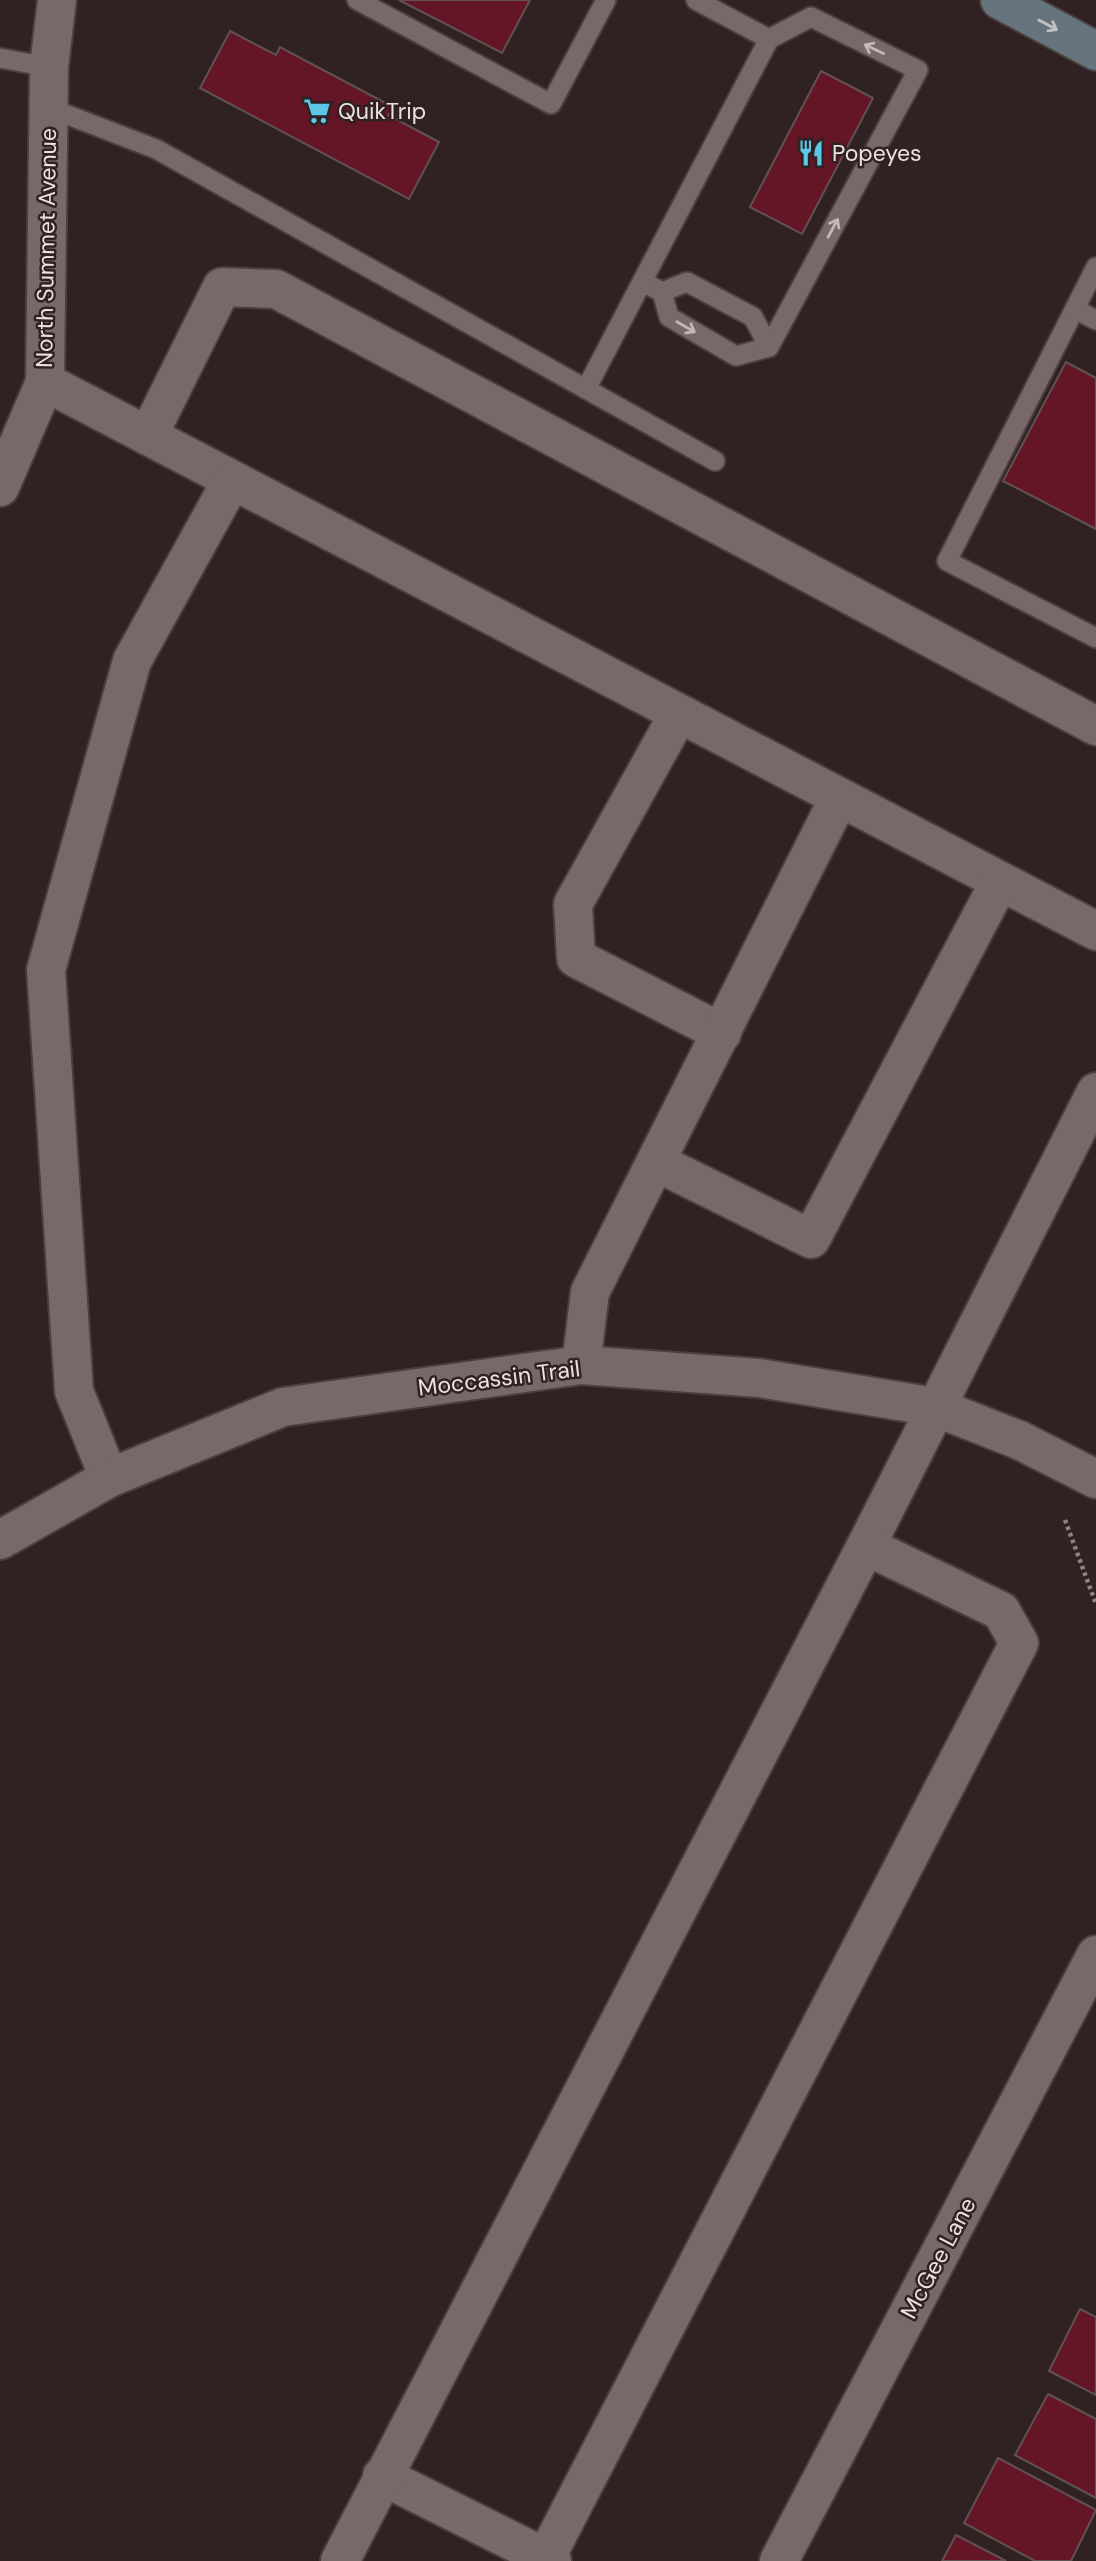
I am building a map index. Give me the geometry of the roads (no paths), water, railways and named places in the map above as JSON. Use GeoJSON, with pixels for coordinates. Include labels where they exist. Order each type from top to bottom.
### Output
{"type":"FeatureCollection","features":[{"type":"Feature","properties":{"kind":"main road"},"geometry":{"type":"LineString","coordinates":[[1000,0],[1096,51]]}},
{"type":"Feature","properties":{"kind":"street","name":"North Summet Avenue"},"geometry":{"type":"LineString","coordinates":[[0,486],[45,382],[47,107],[57,0]]}},
{"type":"Feature","properties":{"kind":"street"},"geometry":{"type":"LineString","coordinates":[[148,436],[222,287],[276,289],[1096,726]]}},
{"type":"Feature","properties":{"kind":"street"},"geometry":{"type":"LineString","coordinates":[[45,382],[1096,931]]}},
{"type":"Feature","properties":{"kind":"street"},"geometry":{"type":"LineString","coordinates":[[109,1478],[74,1391],[46,970],[132,661],[232,480]]}},
{"type":"Feature","properties":{"kind":"street"},"geometry":{"type":"LineString","coordinates":[[678,715],[573,904],[576,958],[722,1033]]}},
{"type":"Feature","properties":{"kind":"street"},"geometry":{"type":"LineString","coordinates":[[581,1365],[590,1292],[658,1163],[839,798]]}},
{"type":"Feature","properties":{"kind":"street"},"geometry":{"type":"LineString","coordinates":[[658,1163],[811,1239],[1000,881]]}},
{"type":"Feature","properties":{"kind":"street"},"geometry":{"type":"LineString","coordinates":[[340,2561],[866,1546],[1096,1092]]}},
{"type":"Feature","properties":{"kind":"street","name":"Moccassin Trail"},"geometry":{"type":"LineString","coordinates":[[0,1540],[109,1478],[283,1407],[581,1365],[759,1378],[935,1407],[1020,1440],[1096,1479]]}},
{"type":"Feature","properties":{"kind":"street"},"geometry":{"type":"LineString","coordinates":[[382,2476],[547,2560],[1019,1643],[1001,1611],[866,1546]]}},
{"type":"Feature","properties":{"kind":"street","name":"McGee Lane"},"geometry":{"type":"LineString","coordinates":[[779,2561],[1096,1955]]}},
{"type":"Feature","properties":{"kind":"lane"},"geometry":{"type":"LineString","coordinates":[[357,0],[551,104],[606,0]]}},
{"type":"Feature","properties":{"kind":"lane"},"geometry":{"type":"LineString","coordinates":[[696,0],[769,39]]}},
{"type":"Feature","properties":{"kind":"lane"},"geometry":{"type":"LineString","coordinates":[[586,388],[769,39],[811,17],[918,70],[769,347],[736,356],[669,317],[662,292],[643,282]]}},
{"type":"Feature","properties":{"kind":"lane"},"geometry":{"type":"LineString","coordinates":[[0,58],[49,67]]}},
{"type":"Feature","properties":{"kind":"lane"},"geometry":{"type":"LineString","coordinates":[[47,107],[156,149],[715,461]]}},
{"type":"Feature","properties":{"kind":"lane"},"geometry":{"type":"LineString","coordinates":[[1096,267],[947,561],[1096,638]]}},
{"type":"Feature","properties":{"kind":"lane"},"geometry":{"type":"LineString","coordinates":[[662,292],[687,282],[752,317],[769,347]]}},
{"type":"Feature","properties":{"kind":"lane"},"geometry":{"type":"LineString","coordinates":[[1075,309],[1096,320]]}},
{"type":"Feature","properties":{"kind":"place","name":"QuikTrip"},"geometry":{"type":"Point","coordinates":[317,111]}},
{"type":"Feature","properties":{"kind":"place","name":"Popeyes"},"geometry":{"type":"Point","coordinates":[811,153]}}]}
